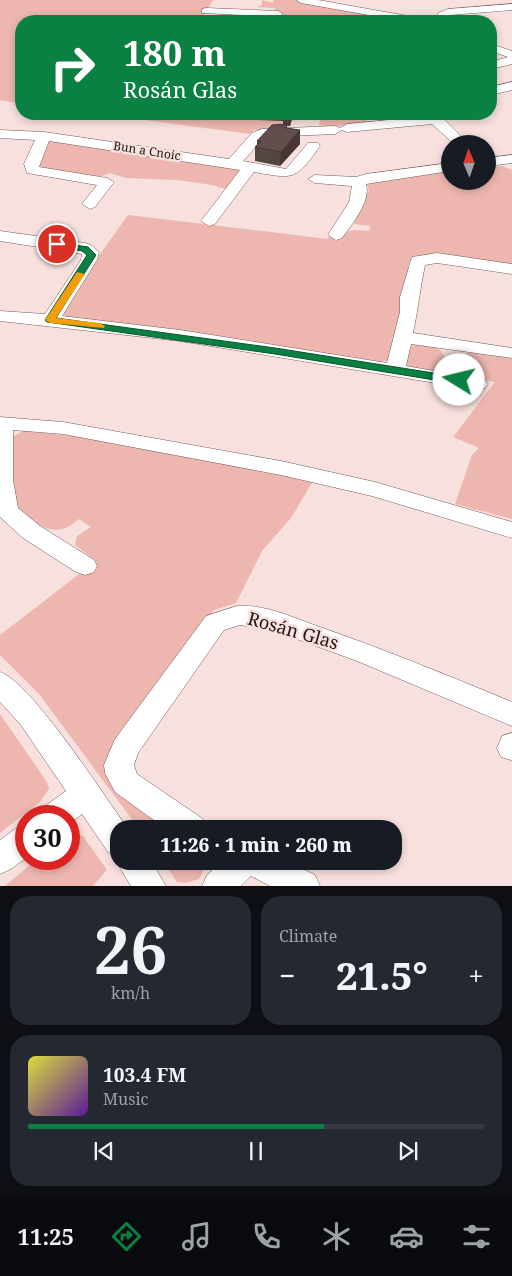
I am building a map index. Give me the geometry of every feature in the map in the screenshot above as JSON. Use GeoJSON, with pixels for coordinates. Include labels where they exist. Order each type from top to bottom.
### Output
{"type":"FeatureCollection","features":[{"type":"Feature","properties":{"kind":"street"},"geometry":{"type":"LineString","coordinates":[[250,12],[258,0]]}},
{"type":"Feature","properties":{"kind":"street"},"geometry":{"type":"LineString","coordinates":[[309,1],[386,15]]}},
{"type":"Feature","properties":{"kind":"street"},"geometry":{"type":"LineString","coordinates":[[442,15],[448,12],[512,8]]}},
{"type":"Feature","properties":{"kind":"street"},"geometry":{"type":"LineString","coordinates":[[206,11],[278,14]]}},
{"type":"Feature","properties":{"kind":"street"},"geometry":{"type":"LineString","coordinates":[[497,90],[512,86]]}},
{"type":"Feature","properties":{"kind":"street"},"geometry":{"type":"LineString","coordinates":[[311,130],[312,120]]}},
{"type":"Feature","properties":{"kind":"street"},"geometry":{"type":"LineString","coordinates":[[233,164],[259,134],[341,129],[432,120],[439,122],[453,135]]}},
{"type":"Feature","properties":{"kind":"street","name":"Bun a Cnoic"},"geometry":{"type":"LineString","coordinates":[[0,134],[44,136],[282,173],[293,171],[313,146]]}},
{"type":"Feature","properties":{"kind":"street"},"geometry":{"type":"LineString","coordinates":[[44,136],[32,164],[32,170],[105,180],[107,184],[90,204]]}},
{"type":"Feature","properties":{"kind":"street"},"geometry":{"type":"LineString","coordinates":[[496,162],[509,162]]}},
{"type":"Feature","properties":{"kind":"street"},"geometry":{"type":"LineString","coordinates":[[209,221],[250,167]]}},
{"type":"Feature","properties":{"kind":"street"},"geometry":{"type":"LineString","coordinates":[[315,179],[358,182],[366,178],[441,168]]}},
{"type":"Feature","properties":{"kind":"street"},"geometry":{"type":"LineString","coordinates":[[336,235],[360,195],[361,187],[358,182]]}},
{"type":"Feature","properties":{"kind":"street"},"geometry":{"type":"LineString","coordinates":[[0,236],[85,248],[91,252],[90,260],[50,320]]}},
{"type":"Feature","properties":{"kind":"street"},"geometry":{"type":"LineString","coordinates":[[396,370],[402,338],[410,312],[409,297],[418,261],[433,258],[512,269]]}},
{"type":"Feature","properties":{"kind":"street"},"geometry":{"type":"LineString","coordinates":[[0,316],[50,320],[396,370],[509,353]]}},
{"type":"Feature","properties":{"kind":"street"},"geometry":{"type":"LineString","coordinates":[[402,338],[456,362],[478,384]]}},
{"type":"Feature","properties":{"kind":"street"},"geometry":{"type":"LineString","coordinates":[[85,566],[28,528],[8,512],[2,483],[2,422],[63,428],[263,464],[375,489],[512,530]]}},
{"type":"Feature","properties":{"kind":"street","name":"Rosán Glas"},"geometry":{"type":"LineString","coordinates":[[179,820],[132,788],[120,773],[119,765],[125,748],[175,677],[215,623],[222,619],[234,616],[250,616],[290,627],[359,651],[512,714]]}},
{"type":"Feature","properties":{"kind":"street"},"geometry":{"type":"LineString","coordinates":[[0,683],[31,717],[110,830]]}},
{"type":"Feature","properties":{"kind":"street"},"geometry":{"type":"LineString","coordinates":[[71,805],[85,795]]}},
{"type":"Feature","properties":{"kind":"street"},"geometry":{"type":"LineString","coordinates":[[0,859],[15,847]]}},
{"type":"Feature","properties":{"kind":"street"},"geometry":{"type":"LineString","coordinates":[[138,870],[150,886]]}},
{"type":"Feature","properties":{"kind":"street"},"geometry":{"type":"LineString","coordinates":[[218,886],[236,870]]}},
{"type":"Feature","properties":{"kind":"street"},"geometry":{"type":"LineString","coordinates":[[271,870],[304,886]]}},
{"type":"Feature","properties":{"kind":"shaded area"},"geometry":{"type":"Polygon","coordinates":[[[0,0],[213,0],[204,15],[15,15],[15,103],[0,100],[0,0]]]}},
{"type":"Feature","properties":{"kind":"shaded area"},"geometry":{"type":"Polygon","coordinates":[[[262,0],[273,3],[274,0],[292,0],[377,15],[282,15],[274,8],[257,7],[262,5],[262,0]]]}},
{"type":"Feature","properties":{"kind":"shaded area"},"geometry":{"type":"Polygon","coordinates":[[[145,120],[296,120],[283,123],[272,130],[254,130],[250,134],[145,120]]]}},
{"type":"Feature","properties":{"kind":"shaded area"},"geometry":{"type":"Polygon","coordinates":[[[320,120],[367,120],[366,123],[328,127],[319,125],[320,120]]]}},
{"type":"Feature","properties":{"kind":"shaded area"},"geometry":{"type":"Polygon","coordinates":[[[50,141],[240,169],[226,189],[177,180],[126,178],[110,173],[99,177],[41,170],[37,166],[46,143],[50,141]]]}},
{"type":"Feature","properties":{"kind":"shaded area"},"geometry":{"type":"Polygon","coordinates":[[[496,166],[512,170],[512,266],[442,255],[416,257],[409,262],[403,307],[389,360],[380,362],[66,317],[63,313],[98,257],[128,215],[328,239],[328,237],[339,238],[349,231],[369,231],[370,226],[355,224],[352,219],[369,190],[367,184],[441,172],[441,190],[496,190],[496,166]]]}},
{"type":"Feature","properties":{"kind":"shaded area"},"geometry":{"type":"Polygon","coordinates":[[[416,344],[437,348],[445,359],[459,361],[463,356],[476,352],[512,357],[512,519],[455,504],[472,455],[479,448],[453,437],[495,382],[474,378],[468,373],[469,366],[457,364],[453,373],[442,374],[414,369],[405,363],[408,348],[416,344]]]}},
{"type":"Feature","properties":{"kind":"shaded area"},"geometry":{"type":"Polygon","coordinates":[[[23,431],[76,436],[161,450],[313,481],[291,518],[262,551],[236,603],[214,610],[160,681],[117,789],[138,809],[155,820],[132,820],[39,694],[0,655],[0,635],[96,561],[75,545],[77,536],[91,527],[79,519],[64,528],[48,529],[34,522],[13,501],[12,437],[23,431]]]}},
{"type":"Feature","properties":{"kind":"shaded area"},"geometry":{"type":"Polygon","coordinates":[[[0,714],[47,782],[49,789],[36,805],[15,805],[15,821],[0,833],[0,714]]]}},
{"type":"Feature","properties":{"kind":"shaded area"},"geometry":{"type":"Polygon","coordinates":[[[80,835],[83,836],[107,870],[93,886],[5,886],[24,870],[80,870],[80,835]]]}},
{"type":"Feature","properties":{"kind":"shaded area"},"geometry":{"type":"Polygon","coordinates":[[[169,870],[204,870],[199,879],[186,883],[177,882],[169,870]]]}},
{"type":"Feature","properties":{"kind":"building"},"geometry":{"type":"Polygon","coordinates":[[[287,124],[286,128],[300,130],[281,152],[255,147],[261,141],[257,141],[272,125],[287,124]]]}},
{"type":"Feature","properties":{"kind":"slow traffic"},"geometry":{"type":"LineString","coordinates":[[80,274],[50,320],[100,326]]}},
{"type":"Feature","properties":{"kind":"route"},"geometry":{"type":"LineString","coordinates":[[57,244],[85,248],[91,252],[91,255],[90,260],[50,320],[275,351],[459,380]]}}]}
